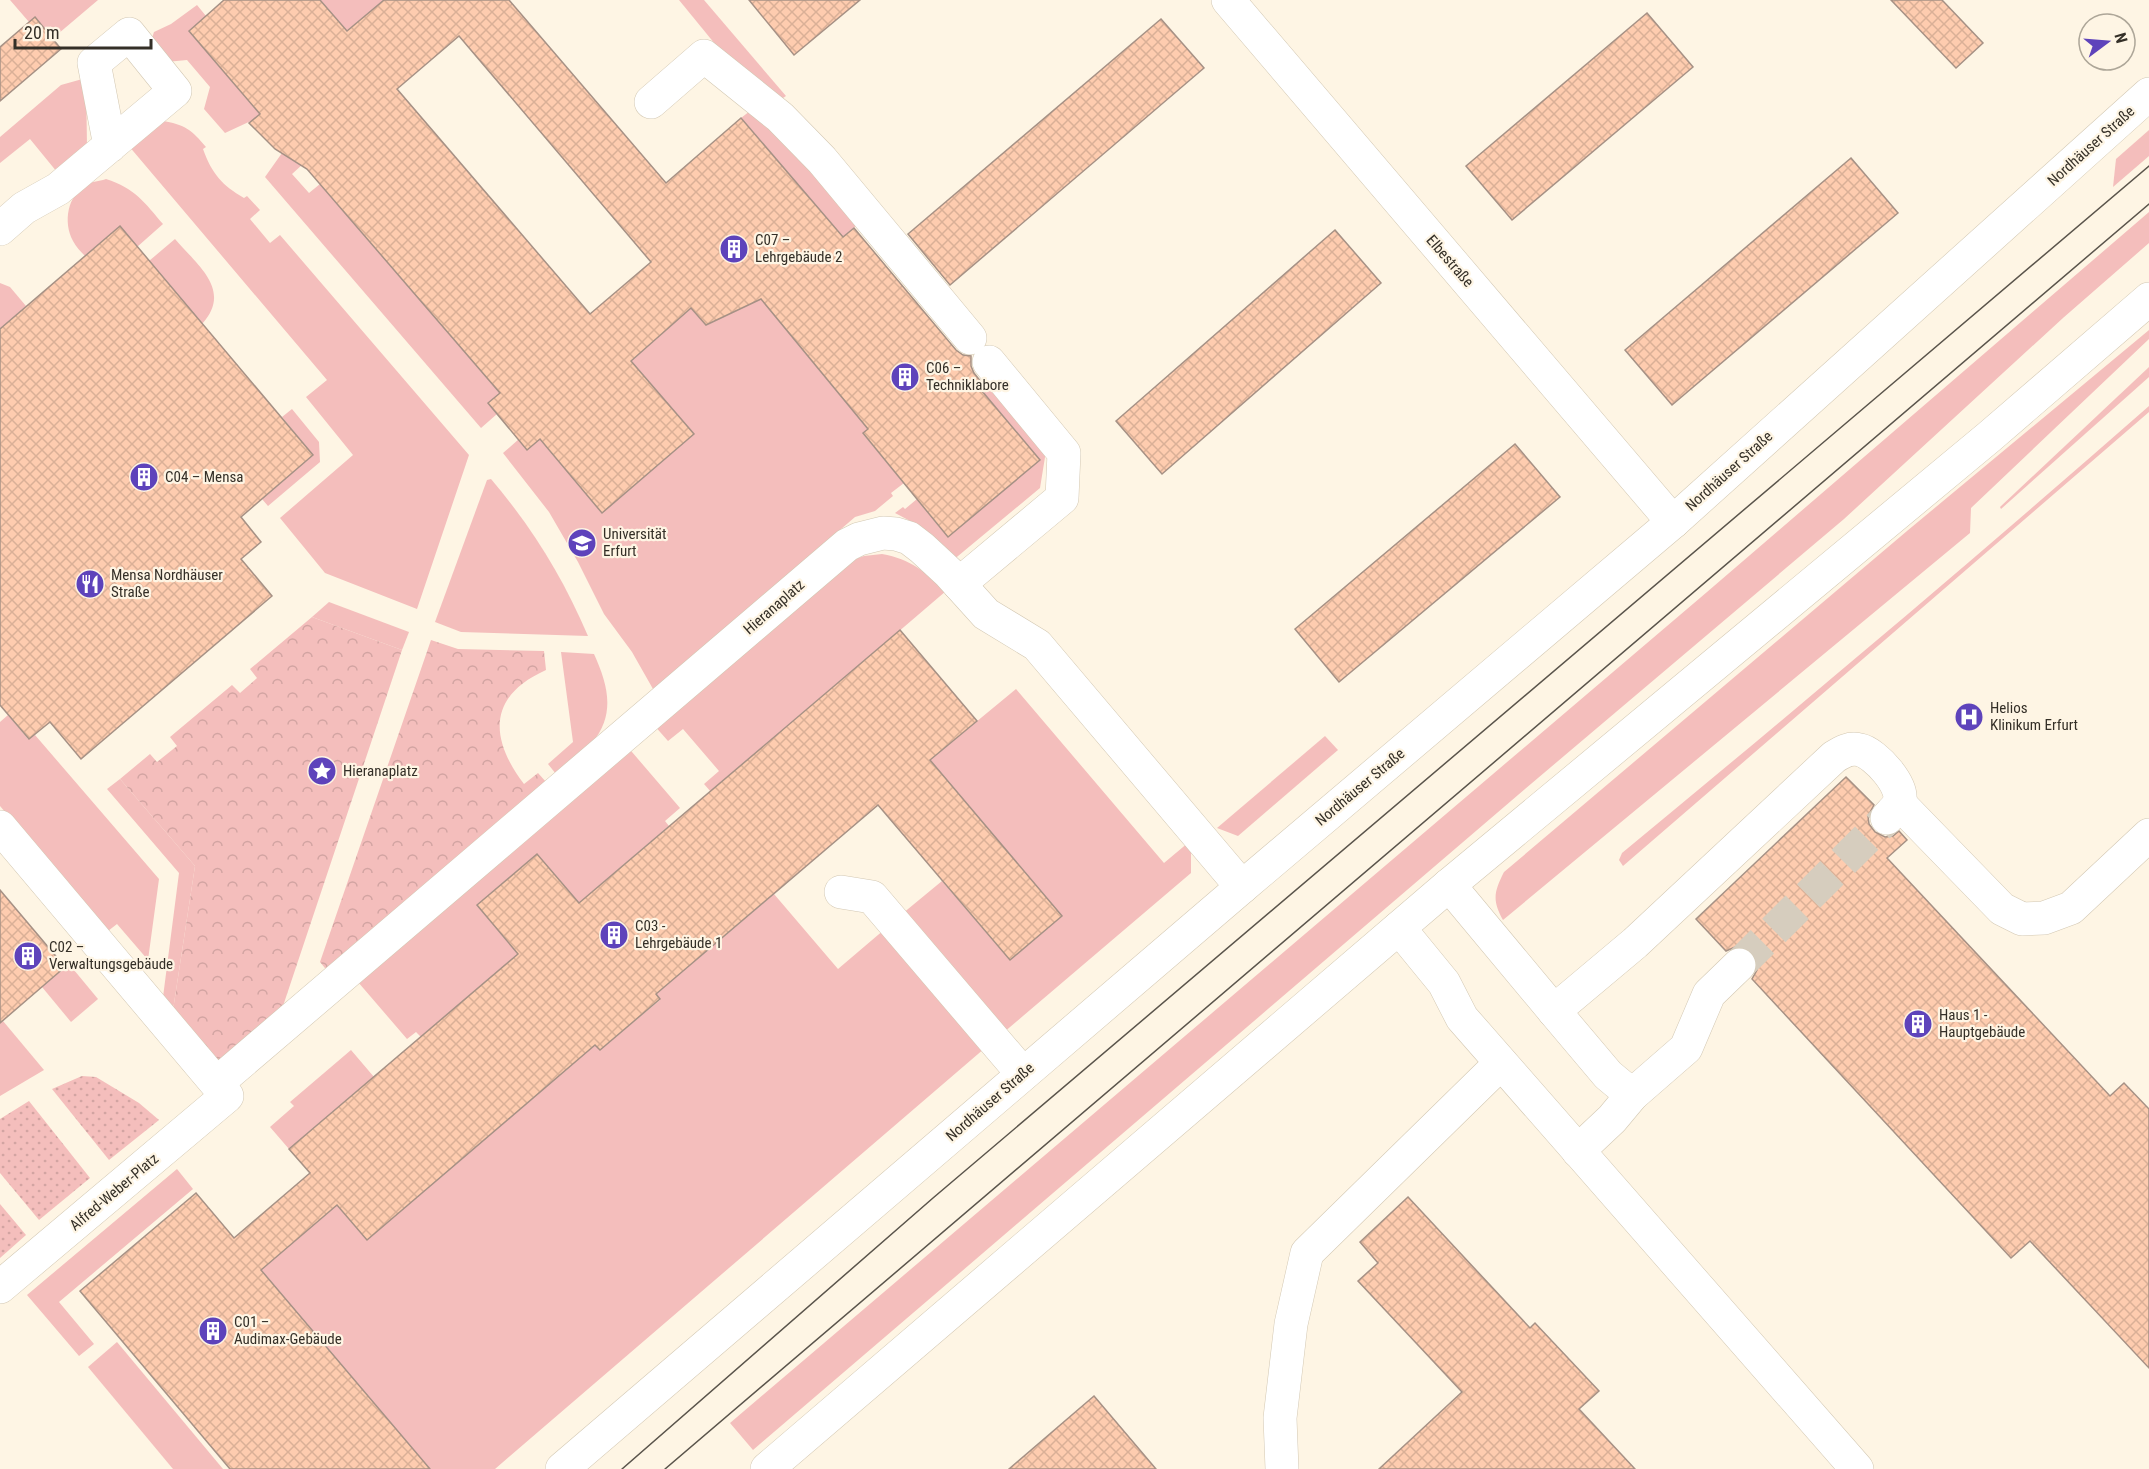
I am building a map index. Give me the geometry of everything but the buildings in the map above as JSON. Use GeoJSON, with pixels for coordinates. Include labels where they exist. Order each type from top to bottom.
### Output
{"type":"FeatureCollection","features":[{"type":"Feature","properties":{"kind":"main road","name":"Elbestraße"},"geometry":{"type":"LineString","coordinates":[[1228,0],[1673,522]]}},
{"type":"Feature","properties":{"kind":"main road"},"geometry":{"type":"LineString","coordinates":[[651,102],[704,56],[780,117],[822,160],[1064,453],[1062,498],[959,584]]}},
{"type":"Feature","properties":{"kind":"main road","name":"Nordhäuser Straße"},"geometry":{"type":"LineString","coordinates":[[561,1469],[1673,522],[2149,94]]}},
{"type":"Feature","properties":{"kind":"main road"},"geometry":{"type":"LineString","coordinates":[[0,229],[24,208],[58,189],[110,146]]}},
{"type":"Feature","properties":{"kind":"main road"},"geometry":{"type":"LineString","coordinates":[[767,1469],[1449,885],[1989,438],[2149,299]]}},
{"type":"Feature","properties":{"kind":"main road","name":"Hieranaplatz"},"geometry":{"type":"LineString","coordinates":[[222,1090],[847,545],[859,539],[883,533],[909,538],[959,584],[986,614],[1037,645],[1242,887]]}},
{"type":"Feature","properties":{"kind":"main road"},"geometry":{"type":"LineString","coordinates":[[1554,1011],[1635,943],[1833,757],[1847,750],[1860,750],[1873,756],[1894,779],[1900,791],[1893,811],[2002,909],[2022,919],[2044,918],[2071,908],[2149,835]]}},
{"type":"Feature","properties":{"kind":"main road"},"geometry":{"type":"LineString","coordinates":[[0,827],[222,1090]]}},
{"type":"Feature","properties":{"kind":"main road"},"geometry":{"type":"LineString","coordinates":[[1449,885],[1608,1075],[1632,1095]]}},
{"type":"Feature","properties":{"kind":"main road"},"geometry":{"type":"LineString","coordinates":[[841,892],[872,897],[1023,1074]]}},
{"type":"Feature","properties":{"kind":"main road"},"geometry":{"type":"LineString","coordinates":[[1399,928],[1444,983],[1462,1018],[1857,1469]]}},
{"type":"Feature","properties":{"kind":"main road"},"geometry":{"type":"LineString","coordinates":[[1578,1150],[1612,1119],[1632,1095],[1686,1048],[1709,994],[1739,964]]}},
{"type":"Feature","properties":{"kind":"main road"},"geometry":{"type":"LineString","coordinates":[[1282,1469],[1280,1418],[1291,1324],[1307,1253],[1501,1063]]}},
{"type":"Feature","properties":{"kind":"main road","name":"Alfred-Weber-Platz"},"geometry":{"type":"LineString","coordinates":[[0,1287],[222,1090]]}},
{"type":"Feature","properties":{"kind":"green space"},"geometry":{"type":"Polygon","coordinates":[[[10,0],[98,0],[52,39],[35,18],[29,22],[10,0]]]}},
{"type":"Feature","properties":{"kind":"green space"},"geometry":{"type":"Polygon","coordinates":[[[320,0],[384,0],[347,31],[320,0]]]}},
{"type":"Feature","properties":{"kind":"green space"},"geometry":{"type":"Polygon","coordinates":[[[679,0],[704,0],[786,96],[780,100],[715,44],[679,0]]]}},
{"type":"Feature","properties":{"kind":"green space"},"geometry":{"type":"Polygon","coordinates":[[[197,5],[206,16],[189,31],[260,114],[253,120],[225,133],[204,109],[210,87],[187,60],[166,62],[150,44],[154,32],[171,24],[197,5]]]}},
{"type":"Feature","properties":{"kind":"green space"},"geometry":{"type":"Polygon","coordinates":[[[86,78],[87,147],[57,172],[30,139],[0,163],[0,137],[61,85],[86,78]]]}},
{"type":"Feature","properties":{"kind":"green space"},"geometry":{"type":"Polygon","coordinates":[[[750,111],[776,131],[858,224],[843,237],[741,118],[750,111]]]}},
{"type":"Feature","properties":{"kind":"green space"},"geometry":{"type":"Polygon","coordinates":[[[162,121],[182,126],[201,141],[206,147],[203,149],[206,158],[219,178],[236,193],[244,198],[247,196],[260,210],[250,219],[270,243],[280,235],[469,455],[417,609],[325,573],[280,518],[353,455],[306,397],[327,380],[128,145],[162,121]]]}},
{"type":"Feature","properties":{"kind":"green space"},"geometry":{"type":"Polygon","coordinates":[[[2149,130],[2149,156],[2113,187],[2116,159],[2149,130]]]}},
{"type":"Feature","properties":{"kind":"green space"},"geometry":{"type":"Polygon","coordinates":[[[288,147],[303,164],[292,174],[309,193],[320,184],[500,393],[488,403],[497,414],[481,428],[265,177],[288,147]]]}},
{"type":"Feature","properties":{"kind":"green space"},"geometry":{"type":"Polygon","coordinates":[[[106,179],[132,192],[163,224],[137,247],[85,256],[70,234],[68,218],[71,202],[81,189],[90,183],[106,179]]]}},
{"type":"Feature","properties":{"kind":"green space"},"geometry":{"type":"Polygon","coordinates":[[[2149,212],[2149,243],[2063,318],[1844,519],[753,1450],[730,1423],[1707,592],[2149,212]]]}},
{"type":"Feature","properties":{"kind":"green space"},"geometry":{"type":"Polygon","coordinates":[[[175,239],[201,268],[213,289],[214,300],[211,312],[202,324],[149,261],[175,239]]]}},
{"type":"Feature","properties":{"kind":"green space"},"geometry":{"type":"Polygon","coordinates":[[[0,283],[10,287],[26,306],[0,329],[0,283]]]}},
{"type":"Feature","properties":{"kind":"green space"},"geometry":{"type":"Polygon","coordinates":[[[781,290],[792,337],[868,429],[863,434],[904,483],[891,493],[893,496],[875,511],[855,517],[657,688],[653,689],[632,652],[604,614],[549,512],[503,453],[519,439],[540,439],[602,512],[631,361],[691,308],[706,324],[781,290]]]}},
{"type":"Feature","properties":{"kind":"green space"},"geometry":{"type":"Polygon","coordinates":[[[2149,330],[2149,339],[1971,508],[1970,533],[1503,920],[1497,907],[1496,896],[1504,872],[1907,531],[2149,330]]]}},
{"type":"Feature","properties":{"kind":"green space"},"geometry":{"type":"Polygon","coordinates":[[[2149,367],[2149,377],[2001,509],[2000,507],[2149,367]]]}},
{"type":"Feature","properties":{"kind":"green space"},"geometry":{"type":"Polygon","coordinates":[[[991,384],[1046,451],[1040,488],[952,561],[927,534],[895,513],[903,507],[905,509],[917,499],[982,391],[991,384]]]}},
{"type":"Feature","properties":{"kind":"green space"},"geometry":{"type":"Polygon","coordinates":[[[2149,406],[2149,412],[1623,866],[1619,860],[1622,853],[1755,743],[2149,406]]]}},
{"type":"Feature","properties":{"kind":"green space"},"geometry":{"type":"Polygon","coordinates":[[[292,409],[319,442],[320,462],[268,506],[262,499],[313,455],[282,417],[292,409]]]}},
{"type":"Feature","properties":{"kind":"green space"},"geometry":{"type":"Polygon","coordinates":[[[491,479],[546,554],[568,593],[588,636],[461,632],[435,622],[487,480],[491,479]]]}},
{"type":"Feature","properties":{"kind":"green space"},"geometry":{"type":"Polygon","coordinates":[[[882,554],[901,559],[917,567],[946,591],[711,792],[704,784],[719,771],[683,729],[668,741],[653,724],[849,561],[882,554]]]}},
{"type":"Feature","properties":{"kind":"green space"},"geometry":{"type":"Polygon","coordinates":[[[329,602],[409,632],[402,650],[312,617],[329,602]]]}},
{"type":"Feature","properties":{"kind":"green space"},"geometry":{"type":"Polygon","coordinates":[[[312,617],[402,650],[279,1018],[217,1064],[173,1010],[195,866],[120,779],[150,754],[157,762],[177,746],[170,737],[232,685],[240,693],[257,678],[250,669],[312,617]]]}},
{"type":"Feature","properties":{"kind":"green space"},"geometry":{"type":"Polygon","coordinates":[[[431,640],[458,649],[544,651],[546,670],[527,680],[513,692],[504,705],[500,720],[500,735],[513,767],[524,784],[538,773],[547,783],[329,973],[320,962],[431,640]]]}},
{"type":"Feature","properties":{"kind":"green space"},"geometry":{"type":"Polygon","coordinates":[[[561,652],[594,654],[606,688],[607,710],[600,732],[592,743],[580,756],[556,774],[548,764],[573,742],[561,652]]]}},
{"type":"Feature","properties":{"kind":"green space"},"geometry":{"type":"Polygon","coordinates":[[[1016,689],[1164,863],[1189,842],[1191,873],[1003,1033],[902,914],[942,881],[1010,960],[1062,916],[930,760],[1016,689]]]}},
{"type":"Feature","properties":{"kind":"green space"},"geometry":{"type":"Polygon","coordinates":[[[8,715],[28,739],[35,735],[159,879],[148,960],[117,924],[108,931],[0,806],[0,722],[8,715]]]}},
{"type":"Feature","properties":{"kind":"green space"},"geometry":{"type":"Polygon","coordinates":[[[1325,736],[1338,750],[1238,836],[1217,828],[1325,736]]]}},
{"type":"Feature","properties":{"kind":"green space"},"geometry":{"type":"Polygon","coordinates":[[[626,745],[680,808],[665,821],[669,826],[579,903],[478,906],[518,954],[421,1037],[416,1032],[407,1039],[358,982],[626,745]]]}},
{"type":"Feature","properties":{"kind":"green space"},"geometry":{"type":"Polygon","coordinates":[[[120,779],[195,866],[173,1010],[163,997],[179,873],[107,789],[120,779]]]}},
{"type":"Feature","properties":{"kind":"green space"},"geometry":{"type":"Polygon","coordinates":[[[774,894],[838,969],[885,929],[985,1048],[495,1469],[430,1469],[261,1270],[337,1205],[367,1239],[595,1045],[600,1050],[660,1000],[656,994],[774,894]]]}},
{"type":"Feature","properties":{"kind":"green space"},"geometry":{"type":"Polygon","coordinates":[[[69,964],[98,999],[71,1022],[42,987],[69,964]]]}},
{"type":"Feature","properties":{"kind":"green space"},"geometry":{"type":"Polygon","coordinates":[[[3,1021],[44,1070],[0,1096],[0,1023],[3,1021]]]}},
{"type":"Feature","properties":{"kind":"green space"},"geometry":{"type":"Polygon","coordinates":[[[351,1050],[374,1077],[289,1149],[270,1127],[294,1106],[290,1102],[351,1050]]]}},
{"type":"Feature","properties":{"kind":"green space"},"geometry":{"type":"Polygon","coordinates":[[[82,1076],[96,1077],[139,1103],[159,1120],[109,1160],[52,1089],[82,1076]]]}},
{"type":"Feature","properties":{"kind":"green space"},"geometry":{"type":"Polygon","coordinates":[[[29,1101],[90,1178],[39,1220],[0,1173],[0,1119],[29,1101]]]}},
{"type":"Feature","properties":{"kind":"green space"},"geometry":{"type":"Polygon","coordinates":[[[177,1169],[193,1189],[59,1302],[94,1344],[79,1356],[27,1295],[177,1169]]]}},
{"type":"Feature","properties":{"kind":"green space"},"geometry":{"type":"Polygon","coordinates":[[[0,1204],[26,1235],[0,1258],[0,1204]]]}},
{"type":"Feature","properties":{"kind":"green space"},"geometry":{"type":"Polygon","coordinates":[[[117,1342],[223,1469],[173,1469],[88,1367],[117,1342]]]}},
{"type":"Feature","properties":{"kind":"tunnel"},"geometry":{"type":"LineString","coordinates":[[1739,965],[1887,818]]}},
{"type":"Feature","properties":{"kind":"tram line"},"geometry":{"type":"LineString","coordinates":[[622,1469],[933,1198],[2149,166]]}},
{"type":"Feature","properties":{"kind":"tram line"},"geometry":{"type":"LineString","coordinates":[[665,1469],[2149,204]]}},
{"type":"Feature","properties":{"kind":"place","name":"C07 – Lehrgebäude 2"},"geometry":{"type":"Point","coordinates":[734,249]}},
{"type":"Feature","properties":{"kind":"place","name":"C06 – Techniklabore"},"geometry":{"type":"Point","coordinates":[905,377]}},
{"type":"Feature","properties":{"kind":"place","name":"C04 – Mensa"},"geometry":{"type":"Point","coordinates":[144,477]}},
{"type":"Feature","properties":{"kind":"place","name":"Universität Erfurt"},"geometry":{"type":"Point","coordinates":[582,543]}},
{"type":"Feature","properties":{"kind":"place","name":"Mensa Nordhäuser Straße"},"geometry":{"type":"Point","coordinates":[90,584]}},
{"type":"Feature","properties":{"kind":"place","name":"Helios Klinikum Erfurt"},"geometry":{"type":"Point","coordinates":[1969,717]}},
{"type":"Feature","properties":{"kind":"place","name":"Hieranaplatz"},"geometry":{"type":"Point","coordinates":[322,771]}},
{"type":"Feature","properties":{"kind":"place","name":"C03 - Lehrgebäude 1"},"geometry":{"type":"Point","coordinates":[614,935]}},
{"type":"Feature","properties":{"kind":"place","name":"C02 – Verwaltungsgebäude"},"geometry":{"type":"Point","coordinates":[28,956]}},
{"type":"Feature","properties":{"kind":"place","name":"Haus 1 - Hauptgebäude"},"geometry":{"type":"Point","coordinates":[1918,1024]}},
{"type":"Feature","properties":{"kind":"place","name":"C01 – Audimax-Gebäude"},"geometry":{"type":"Point","coordinates":[213,1331]}}]}
